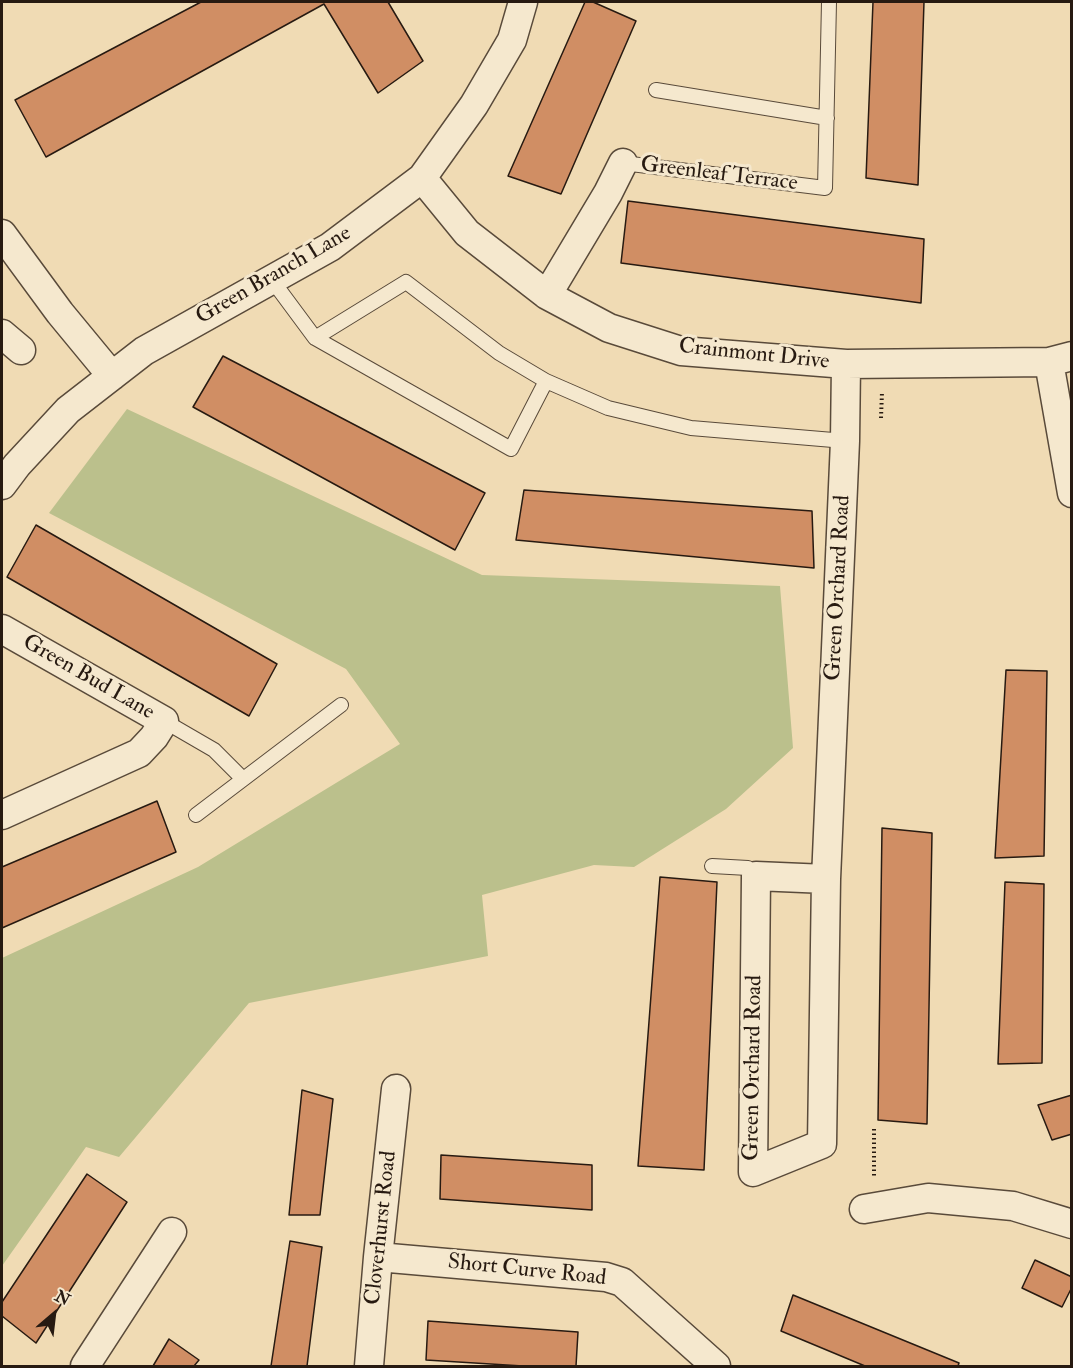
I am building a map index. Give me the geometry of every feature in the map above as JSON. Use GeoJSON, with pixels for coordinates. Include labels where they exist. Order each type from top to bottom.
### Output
{"type":"FeatureCollection","features":[{"type":"Feature","properties":{"kind":"street","name":"Green Branch Lane"},"geometry":{"type":"LineString","coordinates":[[2,485],[17,465],[68,410],[144,351],[330,247],[422,178],[474,105],[512,40],[523,2]]}},
{"type":"Feature","properties":{"kind":"street","name":"Greenleaf Terrace"},"geometry":{"type":"LineString","coordinates":[[548,295],[623,163]]}},
{"type":"Feature","properties":{"kind":"street","name":"Crainmont Drive"},"geometry":{"type":"LineString","coordinates":[[422,178],[467,233],[548,295],[609,328],[681,351],[846,364],[1060,359]]}},
{"type":"Feature","properties":{"kind":"street"},"geometry":{"type":"LineString","coordinates":[[2,234],[60,313],[112,376]]}},
{"type":"Feature","properties":{"kind":"street"},"geometry":{"type":"LineString","coordinates":[[1060,359],[1071,493]]}},
{"type":"Feature","properties":{"kind":"street","name":"Green Orchard Road"},"geometry":{"type":"LineString","coordinates":[[756,876],[753,1172],[822,1144],[826,879],[845,441],[846,364]]}},
{"type":"Feature","properties":{"kind":"street","name":"Green Bud Lane"},"geometry":{"type":"LineString","coordinates":[[2,629],[164,721],[154,737],[139,753],[2,814]]}},
{"type":"Feature","properties":{"kind":"street"},"geometry":{"type":"LineString","coordinates":[[756,876],[826,879]]}},
{"type":"Feature","properties":{"kind":"street","name":"Cloverhurst Road"},"geometry":{"type":"LineString","coordinates":[[369,1366],[396,1089]]}},
{"type":"Feature","properties":{"kind":"street"},"geometry":{"type":"LineString","coordinates":[[864,1209],[928,1198],[1013,1206],[1071,1224]]}},
{"type":"Feature","properties":{"kind":"street"},"geometry":{"type":"LineString","coordinates":[[85,1366],[172,1232]]}},
{"type":"Feature","properties":{"kind":"street","name":"Short Curve Road"},"geometry":{"type":"LineString","coordinates":[[378,1257],[606,1276],[622,1282],[716,1366]]}},
{"type":"Feature","properties":{"kind":"lane","name":"Greenleaf Terrace"},"geometry":{"type":"LineString","coordinates":[[623,163],[825,188],[829,2]]}},
{"type":"Feature","properties":{"kind":"lane"},"geometry":{"type":"LineString","coordinates":[[656,90],[827,118]]}},
{"type":"Feature","properties":{"kind":"lane"},"geometry":{"type":"LineString","coordinates":[[272,280],[315,338],[511,449],[546,381]]}},
{"type":"Feature","properties":{"kind":"lane"},"geometry":{"type":"LineString","coordinates":[[315,338],[406,282],[499,353],[546,381],[608,408],[691,428],[845,441]]}},
{"type":"Feature","properties":{"kind":"lane"},"geometry":{"type":"LineString","coordinates":[[196,815],[342,705]]}},
{"type":"Feature","properties":{"kind":"lane"},"geometry":{"type":"LineString","coordinates":[[164,721],[214,750],[243,779]]}},
{"type":"Feature","properties":{"kind":"lane"},"geometry":{"type":"LineString","coordinates":[[712,866],[748,868],[756,876]]}},
{"type":"Feature","properties":{"kind":"path"},"geometry":{"type":"LineString","coordinates":[[881,418],[882,392]]}},
{"type":"Feature","properties":{"kind":"path"},"geometry":{"type":"LineString","coordinates":[[874,1129],[874,1176]]}},
{"type":"Feature","properties":{"kind":"green space"},"geometry":{"type":"Polygon","coordinates":[[[127,409],[482,575],[780,586],[793,748],[726,809],[634,867],[594,865],[482,895],[488,956],[249,1003],[119,1157],[86,1147],[2,1266],[2,958],[198,867],[400,744],[346,669],[49,513],[127,409]]]}},
{"type":"Feature","properties":{"kind":"building"},"geometry":{"type":"Polygon","coordinates":[[[201,2],[388,2],[423,61],[378,93],[324,4],[46,157],[15,100],[201,2]]]}},
{"type":"Feature","properties":{"kind":"building"},"geometry":{"type":"Polygon","coordinates":[[[585,2],[593,2],[636,21],[561,194],[508,176],[585,2]]]}},
{"type":"Feature","properties":{"kind":"building"},"geometry":{"type":"Polygon","coordinates":[[[873,2],[924,2],[918,185],[866,178],[873,2]]]}},
{"type":"Feature","properties":{"kind":"building"},"geometry":{"type":"Polygon","coordinates":[[[628,201],[924,239],[921,303],[621,263],[628,201]]]}},
{"type":"Feature","properties":{"kind":"building"},"geometry":{"type":"Polygon","coordinates":[[[223,356],[485,493],[455,550],[193,407],[223,356]]]}},
{"type":"Feature","properties":{"kind":"building"},"geometry":{"type":"Polygon","coordinates":[[[524,490],[812,511],[814,568],[516,540],[524,490]]]}},
{"type":"Feature","properties":{"kind":"building"},"geometry":{"type":"Polygon","coordinates":[[[36,525],[277,664],[249,716],[7,577],[36,525]]]}},
{"type":"Feature","properties":{"kind":"building"},"geometry":{"type":"Polygon","coordinates":[[[1006,670],[1047,671],[1044,856],[995,858],[1006,670]]]}},
{"type":"Feature","properties":{"kind":"building"},"geometry":{"type":"Polygon","coordinates":[[[157,801],[176,852],[2,928],[2,867],[157,801]]]}},
{"type":"Feature","properties":{"kind":"building"},"geometry":{"type":"Polygon","coordinates":[[[882,828],[932,833],[927,1124],[878,1120],[882,828]]]}},
{"type":"Feature","properties":{"kind":"building"},"geometry":{"type":"Polygon","coordinates":[[[660,877],[717,882],[704,1170],[638,1166],[660,877]]]}},
{"type":"Feature","properties":{"kind":"building"},"geometry":{"type":"Polygon","coordinates":[[[1005,882],[1044,884],[1042,1063],[998,1064],[1005,882]]]}},
{"type":"Feature","properties":{"kind":"building"},"geometry":{"type":"Polygon","coordinates":[[[302,1090],[333,1099],[320,1215],[289,1215],[302,1090]]]}},
{"type":"Feature","properties":{"kind":"building"},"geometry":{"type":"Polygon","coordinates":[[[1072,1095],[1072,1134],[1052,1140],[1038,1105],[1072,1095]]]}},
{"type":"Feature","properties":{"kind":"building"},"geometry":{"type":"Polygon","coordinates":[[[441,1155],[592,1165],[592,1210],[440,1199],[441,1155]]]}},
{"type":"Feature","properties":{"kind":"building"},"geometry":{"type":"Polygon","coordinates":[[[87,1174],[127,1202],[36,1343],[2,1316],[2,1302],[87,1174]]]}},
{"type":"Feature","properties":{"kind":"building"},"geometry":{"type":"Polygon","coordinates":[[[290,1241],[322,1247],[307,1366],[271,1366],[290,1241]]]}},
{"type":"Feature","properties":{"kind":"building"},"geometry":{"type":"Polygon","coordinates":[[[1035,1260],[1072,1277],[1072,1287],[1062,1307],[1022,1288],[1035,1260]]]}},
{"type":"Feature","properties":{"kind":"building"},"geometry":{"type":"Polygon","coordinates":[[[793,1295],[959,1363],[958,1366],[865,1366],[781,1331],[793,1295]]]}},
{"type":"Feature","properties":{"kind":"building"},"geometry":{"type":"Polygon","coordinates":[[[428,1321],[578,1332],[576,1366],[523,1366],[426,1360],[428,1321]]]}},
{"type":"Feature","properties":{"kind":"building"},"geometry":{"type":"Polygon","coordinates":[[[169,1339],[199,1360],[194,1366],[153,1366],[169,1339]]]}}]}
